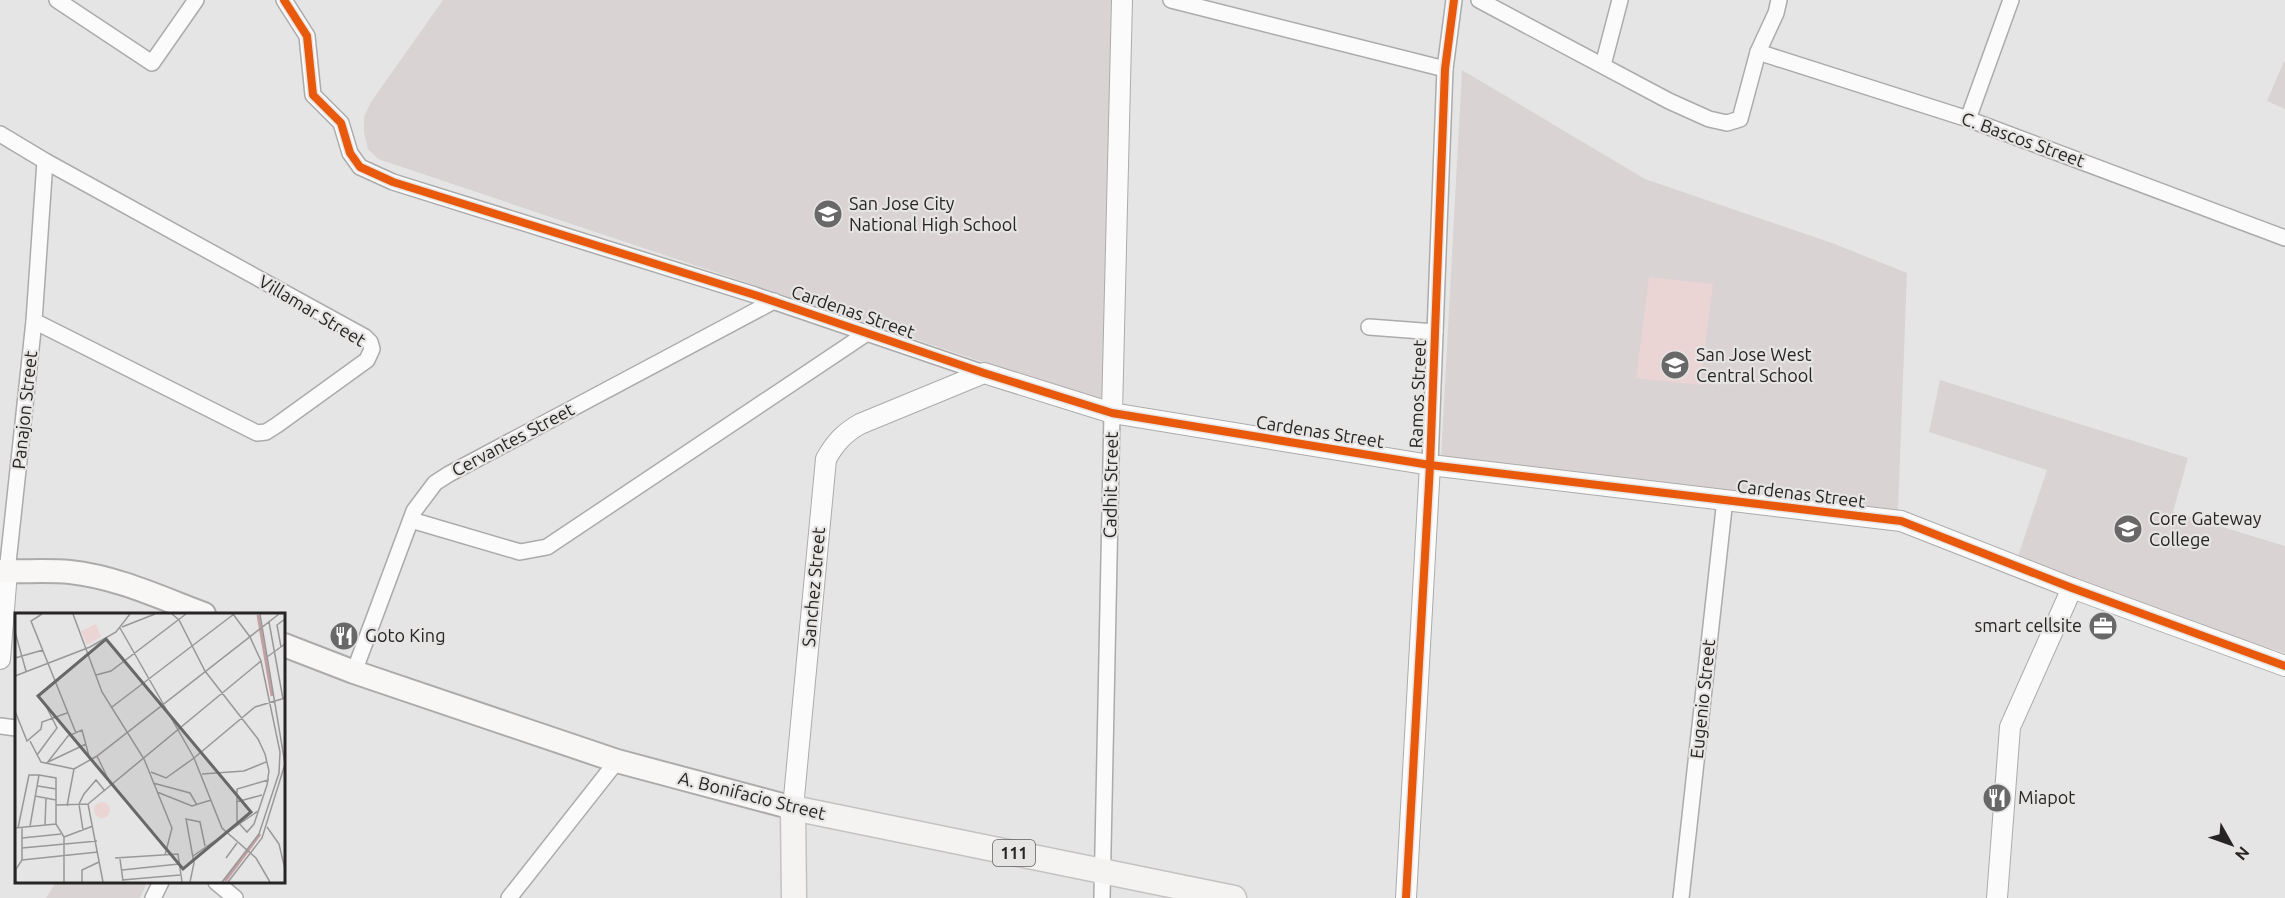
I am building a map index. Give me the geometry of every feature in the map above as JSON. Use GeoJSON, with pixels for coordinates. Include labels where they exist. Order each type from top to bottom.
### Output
{"type":"FeatureCollection","features":[{"type":"Feature","properties":{"kind":"main road"},"geometry":{"type":"LineString","coordinates":[[3,572],[71,572],[103,578],[135,587],[199,613]]}},
{"type":"Feature","properties":{"kind":"main road","name":"A. Bonifacio Street"},"geometry":{"type":"LineString","coordinates":[[285,645],[354,672],[617,761],[793,808],[1234,898]]}},
{"type":"Feature","properties":{"kind":"main road","name":"Sanchez Street"},"geometry":{"type":"LineString","coordinates":[[793,808],[794,898]]}},
{"type":"Feature","properties":{"kind":"street"},"geometry":{"type":"LineString","coordinates":[[61,1],[152,63],[196,0]]}},
{"type":"Feature","properties":{"kind":"street","name":"Cardenas Street"},"geometry":{"type":"LineString","coordinates":[[284,0],[307,36],[313,96],[341,123],[351,153],[360,167],[393,182],[774,302],[984,373],[1112,413],[1430,465],[1901,521],[2072,588],[2285,666]]}},
{"type":"Feature","properties":{"kind":"street","name":"Cadhit Street"},"geometry":{"type":"LineString","coordinates":[[1102,898],[1122,0]]}},
{"type":"Feature","properties":{"kind":"street"},"geometry":{"type":"LineString","coordinates":[[1171,0],[1445,69]]}},
{"type":"Feature","properties":{"kind":"street","name":"Ramos Street"},"geometry":{"type":"LineString","coordinates":[[1406,898],[1430,465],[1445,69],[1454,0]]}},
{"type":"Feature","properties":{"kind":"street"},"geometry":{"type":"LineString","coordinates":[[1479,0],[1669,101],[1709,119],[1727,123],[1740,119],[1758,52],[1776,13],[1779,0]]}},
{"type":"Feature","properties":{"kind":"street"},"geometry":{"type":"LineString","coordinates":[[1603,65],[1620,0]]}},
{"type":"Feature","properties":{"kind":"street"},"geometry":{"type":"LineString","coordinates":[[1968,119],[2011,0]]}},
{"type":"Feature","properties":{"kind":"street","name":"C. Bascos Street"},"geometry":{"type":"LineString","coordinates":[[1758,52],[1968,119],[2285,238]]}},
{"type":"Feature","properties":{"kind":"street","name":"Villamar Street"},"geometry":{"type":"LineString","coordinates":[[0,134],[364,337],[370,342],[372,349],[367,360],[270,430],[257,433],[34,321]]}},
{"type":"Feature","properties":{"kind":"street","name":"Panajon Street"},"geometry":{"type":"LineString","coordinates":[[0,659],[3,572],[34,321],[45,161]]}},
{"type":"Feature","properties":{"kind":"street","name":"Cervantes Street"},"geometry":{"type":"LineString","coordinates":[[354,672],[411,520],[429,489],[449,474],[774,302]]}},
{"type":"Feature","properties":{"kind":"street"},"geometry":{"type":"LineString","coordinates":[[1369,327],[1435,332]]}},
{"type":"Feature","properties":{"kind":"street"},"geometry":{"type":"LineString","coordinates":[[411,520],[520,552],[547,547],[867,333]]}},
{"type":"Feature","properties":{"kind":"street","name":"Sanchez Street"},"geometry":{"type":"LineString","coordinates":[[793,808],[826,459],[835,444],[847,432],[860,424],[984,373]]}},
{"type":"Feature","properties":{"kind":"street","name":"Eugenio Street"},"geometry":{"type":"LineString","coordinates":[[1681,898],[1725,500]]}},
{"type":"Feature","properties":{"kind":"street"},"geometry":{"type":"LineString","coordinates":[[1997,898],[2010,727],[2072,588]]}},
{"type":"Feature","properties":{"kind":"street"},"geometry":{"type":"LineString","coordinates":[[0,726],[15,728]]}},
{"type":"Feature","properties":{"kind":"street"},"geometry":{"type":"LineString","coordinates":[[509,898],[617,761]]}},
{"type":"Feature","properties":{"kind":"street"},"geometry":{"type":"LineString","coordinates":[[153,898],[160,883]]}},
{"type":"Feature","properties":{"kind":"street"},"geometry":{"type":"LineString","coordinates":[[217,883],[235,898]]}},
{"type":"Feature","properties":{"kind":"shaded area","name":"San Jose City National High School"},"geometry":{"type":"Polygon","coordinates":[[[443,0],[1118,0],[1105,403],[378,159],[368,149],[364,133],[364,117],[371,102],[443,0]]]}},
{"type":"Feature","properties":{"kind":"shaded area"},"geometry":{"type":"Polygon","coordinates":[[[2285,62],[2285,109],[2267,101],[2285,62]]]}},
{"type":"Feature","properties":{"kind":"shaded area","name":"San Jose West Central School"},"geometry":{"type":"Polygon","coordinates":[[[1462,70],[1645,179],[1832,243],[1907,273],[1898,512],[1441,457],[1462,70]]]}},
{"type":"Feature","properties":{"kind":"shaded area"},"geometry":{"type":"Polygon","coordinates":[[[1649,277],[1713,284],[1700,385],[1636,378],[1649,277]]]}},
{"type":"Feature","properties":{"kind":"shaded area","name":"Core Gateway College"},"geometry":{"type":"Polygon","coordinates":[[[1940,380],[2188,458],[2173,512],[2285,546],[2285,653],[2080,587],[2016,562],[2047,470],[1929,432],[1940,380]]]}},
{"type":"Feature","properties":{"kind":"shaded area"},"geometry":{"type":"Polygon","coordinates":[[[55,883],[142,883],[146,885],[140,898],[46,898],[55,883]]]}},
{"type":"Feature","properties":{"kind":"cycle path"},"geometry":{"type":"LineString","coordinates":[[284,0],[307,36],[313,95],[341,123],[350,153],[360,167],[393,182],[755,295],[984,373],[1112,413],[1430,465],[1901,521],[2072,588],[2285,666]]}},
{"type":"Feature","properties":{"kind":"cycle path"},"geometry":{"type":"LineString","coordinates":[[1406,898],[1430,465],[1445,69],[1454,0]]}},
{"type":"Feature","properties":{"kind":"place","name":"San Jose City National High School"},"geometry":{"type":"Point","coordinates":[828,214]}},
{"type":"Feature","properties":{"kind":"place","name":"San Jose West Central School"},"geometry":{"type":"Point","coordinates":[1675,365]}},
{"type":"Feature","properties":{"kind":"place","name":"Core Gateway College"},"geometry":{"type":"Point","coordinates":[2128,529]}},
{"type":"Feature","properties":{"kind":"place","name":"smart cellsite"},"geometry":{"type":"Point","coordinates":[2103,626]}},
{"type":"Feature","properties":{"kind":"place","name":"Goto King"},"geometry":{"type":"Point","coordinates":[344,636]}},
{"type":"Feature","properties":{"kind":"place","name":"Miapot"},"geometry":{"type":"Point","coordinates":[1997,798]}}]}
